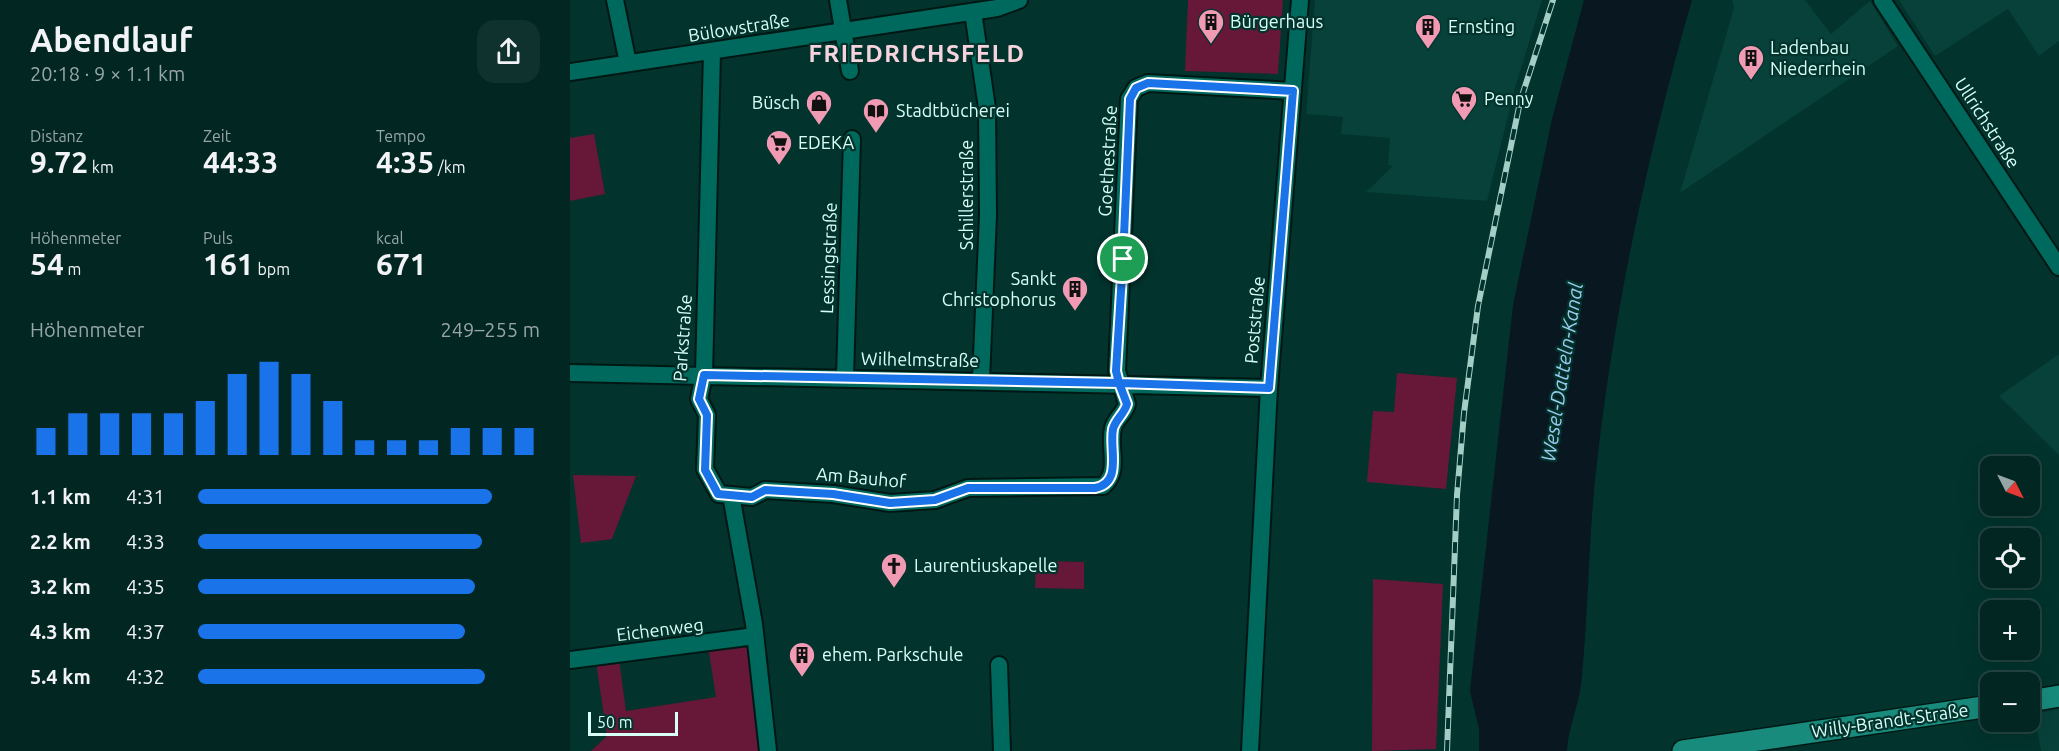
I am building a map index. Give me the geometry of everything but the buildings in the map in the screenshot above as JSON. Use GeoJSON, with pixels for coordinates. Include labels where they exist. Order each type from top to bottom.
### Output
{"type":"FeatureCollection","features":[{"type":"Feature","properties":{"kind":"main road"},"geometry":{"type":"LineString","coordinates":[[2040,699],[2059,696]]}},
{"type":"Feature","properties":{"kind":"main road","name":"Willy-Brandt-Straße"},"geometry":{"type":"LineString","coordinates":[[1683,751],[1980,707]]}},
{"type":"Feature","properties":{"kind":"street"},"geometry":{"type":"LineString","coordinates":[[615,0],[628,63]]}},
{"type":"Feature","properties":{"kind":"street"},"geometry":{"type":"LineString","coordinates":[[838,0],[849,71]]}},
{"type":"Feature","properties":{"kind":"street","name":"Bülowstraße"},"geometry":{"type":"LineString","coordinates":[[570,72],[973,12],[997,8],[1018,0]]}},
{"type":"Feature","properties":{"kind":"street","name":"Poststraße"},"geometry":{"type":"LineString","coordinates":[[1250,751],[1269,388],[1300,0]]}},
{"type":"Feature","properties":{"kind":"street","name":"Ullrichstraße"},"geometry":{"type":"LineString","coordinates":[[1882,0],[2059,267]]}},
{"type":"Feature","properties":{"kind":"street","name":"Schillerstraße"},"geometry":{"type":"LineString","coordinates":[[973,12],[987,108],[988,214],[981,380]]}},
{"type":"Feature","properties":{"kind":"street","name":"Parkstraße"},"geometry":{"type":"LineString","coordinates":[[712,52],[704,375],[699,399],[707,415],[705,470],[718,494],[731,495]]}},
{"type":"Feature","properties":{"kind":"street","name":"Goethestraße"},"geometry":{"type":"LineString","coordinates":[[1095,488],[1103,486],[1110,480],[1113,470],[1113,429],[1127,404],[1116,371],[1130,99],[1136,88],[1148,83],[1293,91]]}},
{"type":"Feature","properties":{"kind":"street","name":"Lessingstraße"},"geometry":{"type":"LineString","coordinates":[[845,377],[852,139]]}},
{"type":"Feature","properties":{"kind":"street","name":"Wilhelmstraße"},"geometry":{"type":"LineString","coordinates":[[570,373],[845,377],[1269,388]]}},
{"type":"Feature","properties":{"kind":"street","name":"Am Bauhof"},"geometry":{"type":"LineString","coordinates":[[731,495],[752,497],[765,490],[833,494],[890,503],[935,500],[968,488],[1095,488]]}},
{"type":"Feature","properties":{"kind":"street"},"geometry":{"type":"LineString","coordinates":[[731,495],[755,636],[768,751]]}},
{"type":"Feature","properties":{"kind":"street","name":"Eichenweg"},"geometry":{"type":"LineString","coordinates":[[570,660],[755,636]]}},
{"type":"Feature","properties":{"kind":"street"},"geometry":{"type":"LineString","coordinates":[[999,665],[1002,751]]}},
{"type":"Feature","properties":{"kind":"shaded area"},"geometry":{"type":"Polygon","coordinates":[[[1188,0],[1283,0],[1278,74],[1185,71],[1188,0]]]}},
{"type":"Feature","properties":{"kind":"shaded area"},"geometry":{"type":"Polygon","coordinates":[[[1315,0],[1542,0],[1515,88],[1487,201],[1366,192],[1393,166],[1388,165],[1390,138],[1341,134],[1343,117],[1306,114],[1315,0]]]}},
{"type":"Feature","properties":{"kind":"shaded area"},"geometry":{"type":"Polygon","coordinates":[[[1732,0],[1805,0],[1831,34],[1870,1],[1898,46],[1680,193],[1734,8],[1732,0]]]}},
{"type":"Feature","properties":{"kind":"shaded area"},"geometry":{"type":"Polygon","coordinates":[[[1899,0],[2059,0],[2059,41],[2039,56],[2008,9],[1935,56],[1899,0]]]}},
{"type":"Feature","properties":{"kind":"shaded area"},"geometry":{"type":"Polygon","coordinates":[[[594,134],[605,194],[570,201],[570,138],[594,134]]]}},
{"type":"Feature","properties":{"kind":"shaded area"},"geometry":{"type":"Polygon","coordinates":[[[2059,354],[2059,455],[1999,396],[2059,354]]]}},
{"type":"Feature","properties":{"kind":"shaded area"},"geometry":{"type":"Polygon","coordinates":[[[1397,373],[1457,378],[1446,489],[1367,482],[1373,411],[1394,412],[1397,373]]]}},
{"type":"Feature","properties":{"kind":"shaded area"},"geometry":{"type":"Polygon","coordinates":[[[573,475],[636,476],[612,539],[581,543],[573,475]]]}},
{"type":"Feature","properties":{"kind":"shaded area"},"geometry":{"type":"Polygon","coordinates":[[[1036,561],[1084,562],[1084,589],[1035,588],[1036,561]]]}},
{"type":"Feature","properties":{"kind":"shaded area"},"geometry":{"type":"Polygon","coordinates":[[[1373,579],[1443,584],[1436,749],[1372,751],[1373,579]]]}},
{"type":"Feature","properties":{"kind":"shaded area"},"geometry":{"type":"Polygon","coordinates":[[[746,640],[758,751],[591,751],[607,736],[596,662],[619,659],[626,711],[716,697],[708,646],[746,640]]]}},
{"type":"Feature","properties":{"kind":"shaded area"},"geometry":{"type":"Polygon","coordinates":[[[2059,709],[2059,751],[2041,751],[2037,732],[2040,732],[2040,713],[2059,709]]]}},
{"type":"Feature","properties":{"kind":"water","name":"Wesel-Datteln-Kanal"},"geometry":{"type":"Polygon","coordinates":[[[1584,0],[1692,0],[1647,172],[1613,345],[1594,490],[1581,685],[1567,751],[1479,751],[1479,729],[1470,691],[1513,305],[1552,119],[1584,0]]]}},
{"type":"Feature","properties":{"kind":"railway"},"geometry":{"type":"LineString","coordinates":[[1447,751],[1457,495],[1464,413],[1478,306],[1520,102],[1553,0]]}},
{"type":"Feature","properties":{"kind":"place","name":"Bürgerhaus"},"geometry":{"type":"Point","coordinates":[1211,45]}},
{"type":"Feature","properties":{"kind":"place","name":"Ernsting"},"geometry":{"type":"Point","coordinates":[1428,50]}},
{"type":"Feature","properties":{"kind":"place","name":"Ladenbau Niederrhein"},"geometry":{"type":"Point","coordinates":[1751,81]}},
{"type":"Feature","properties":{"kind":"place","name":"Penny"},"geometry":{"type":"Point","coordinates":[1464,122]}},
{"type":"Feature","properties":{"kind":"place","name":"Büsch"},"geometry":{"type":"Point","coordinates":[819,126]}},
{"type":"Feature","properties":{"kind":"place","name":"Stadtbücherei"},"geometry":{"type":"Point","coordinates":[876,134]}},
{"type":"Feature","properties":{"kind":"place","name":"EDEKA"},"geometry":{"type":"Point","coordinates":[779,166]}},
{"type":"Feature","properties":{"kind":"place","name":"Sankt Christophorus"},"geometry":{"type":"Point","coordinates":[1075,312]}},
{"type":"Feature","properties":{"kind":"place","name":"Laurentiuskapelle"},"geometry":{"type":"Point","coordinates":[894,589]}},
{"type":"Feature","properties":{"kind":"place","name":"ehem. Parkschule"},"geometry":{"type":"Point","coordinates":[802,678]}},
{"type":"Feature","properties":{"kind":"district","name":"FRIEDRICHSFELD"},"geometry":{"type":"Point","coordinates":[917,54]}},
{"type":"Feature","properties":{"kind":"route"},"geometry":{"type":"LineString","coordinates":[[1123,259],[1116,371],[1119,383],[704,375],[699,388],[699,399],[707,415],[705,470],[718,494],[752,497],[765,490],[833,494],[890,503],[935,500],[968,488],[1095,488],[1103,486],[1110,480],[1113,470],[1113,429],[1127,404],[1119,383],[1269,388],[1293,91],[1148,83],[1136,88],[1130,99],[1123,259]]}}]}
